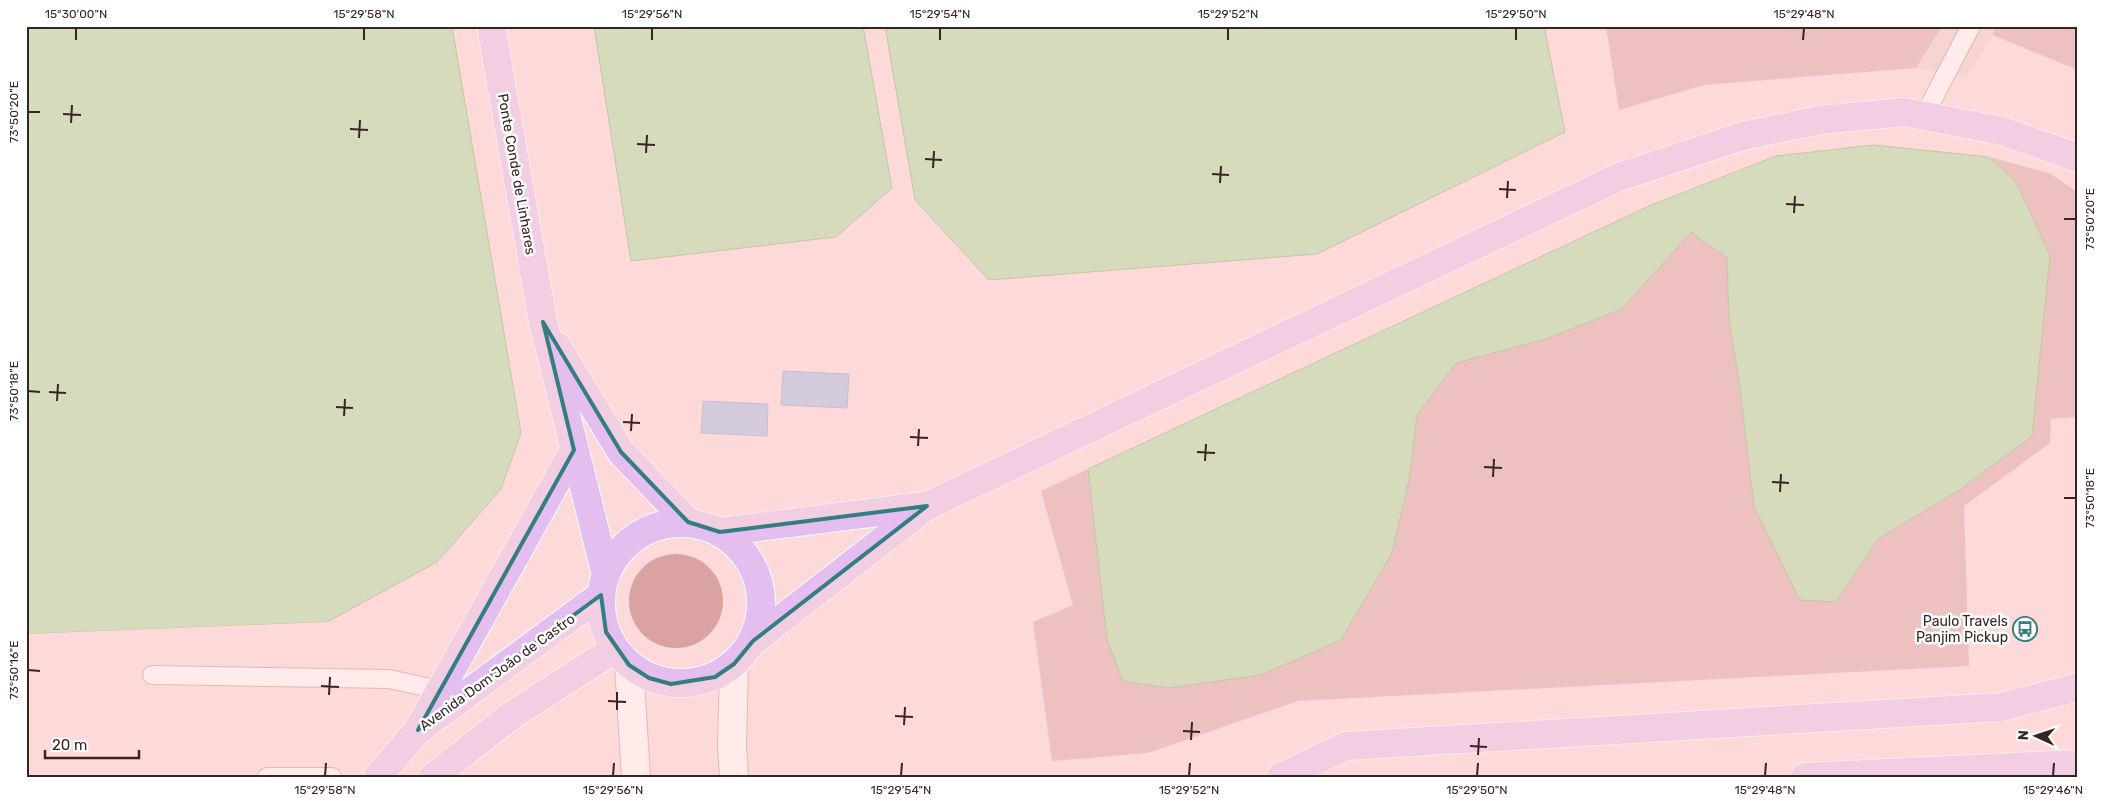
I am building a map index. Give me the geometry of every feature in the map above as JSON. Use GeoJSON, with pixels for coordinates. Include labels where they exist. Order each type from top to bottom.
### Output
{"type":"FeatureCollection","features":[{"type":"Feature","properties":{"kind":"main road","name":"Ponte Conde de Linhares"},"geometry":{"type":"LineString","coordinates":[[491,26],[542,322],[574,450],[604,585]]}},
{"type":"Feature","properties":{"kind":"main road"},"geometry":{"type":"LineString","coordinates":[[753,641],[760,621],[762,600],[759,579],[750,560],[737,544],[720,532],[688,522],[667,524],[647,530],[630,541],[616,557],[604,585],[601,614],[606,632],[622,657],[649,678],[671,684],[694,683],[715,677],[734,664],[753,641],[927,506],[1619,177],[1743,136],[1820,120],[1904,112],[2002,131],[2078,158]]}},
{"type":"Feature","properties":{"kind":"main road"},"geometry":{"type":"LineString","coordinates":[[542,322],[621,452],[688,522]]}},
{"type":"Feature","properties":{"kind":"main road"},"geometry":{"type":"LineString","coordinates":[[418,730],[574,450]]}},
{"type":"Feature","properties":{"kind":"main road"},"geometry":{"type":"LineString","coordinates":[[720,532],[927,506]]}},
{"type":"Feature","properties":{"kind":"main road","name":"Avenida Dom João de Castro"},"geometry":{"type":"LineString","coordinates":[[378,777],[418,730],[604,585]]}},
{"type":"Feature","properties":{"kind":"main road"},"geometry":{"type":"LineString","coordinates":[[434,777],[512,715],[622,657]]}},
{"type":"Feature","properties":{"kind":"main road"},"geometry":{"type":"LineString","coordinates":[[622,657],[636,777]]}},
{"type":"Feature","properties":{"kind":"main road"},"geometry":{"type":"LineString","coordinates":[[734,664],[732,746],[734,777]]}},
{"type":"Feature","properties":{"kind":"main road"},"geometry":{"type":"LineString","coordinates":[[1281,777],[1346,746],[2002,707],[2078,687]]}},
{"type":"Feature","properties":{"kind":"main road"},"geometry":{"type":"LineString","coordinates":[[1805,777],[2078,764]]}},
{"type":"Feature","properties":{"kind":"lane"},"geometry":{"type":"LineString","coordinates":[[1924,116],[1971,26]]}},
{"type":"Feature","properties":{"kind":"lane"},"geometry":{"type":"LineString","coordinates":[[152,675],[388,680],[440,690]]}},
{"type":"Feature","properties":{"kind":"lane"},"geometry":{"type":"LineString","coordinates":[[267,777],[332,777]]}},
{"type":"Feature","properties":{"kind":"highlighted area"},"geometry":{"type":"Polygon","coordinates":[[[543,322],[621,452],[688,522],[720,532],[927,506],[753,641],[734,664],[715,677],[671,684],[649,678],[629,665],[606,632],[601,595],[418,730],[574,450],[543,322]]]}},
{"type":"Feature","properties":{"kind":"shaded area"},"geometry":{"type":"Polygon","coordinates":[[[26,26],[452,26],[521,433],[501,489],[437,562],[327,622],[26,634],[26,26]]]}},
{"type":"Feature","properties":{"kind":"shaded area"},"geometry":{"type":"Polygon","coordinates":[[[594,26],[863,26],[892,188],[836,237],[631,261],[594,26]]]}},
{"type":"Feature","properties":{"kind":"shaded area"},"geometry":{"type":"Polygon","coordinates":[[[885,26],[1544,26],[1565,132],[1317,254],[989,280],[915,200],[885,26]]]}},
{"type":"Feature","properties":{"kind":"shaded area"},"geometry":{"type":"Polygon","coordinates":[[[1606,26],[1942,26],[1916,68],[1704,85],[1619,110],[1606,26]]]}},
{"type":"Feature","properties":{"kind":"shaded area"},"geometry":{"type":"Polygon","coordinates":[[[1942,26],[1997,26],[1968,77],[1916,68],[1942,26]]]}},
{"type":"Feature","properties":{"kind":"shaded area"},"geometry":{"type":"Polygon","coordinates":[[[1997,26],[2078,26],[2078,70],[1992,35],[1997,26]]]}},
{"type":"Feature","properties":{"kind":"shaded area"},"geometry":{"type":"Polygon","coordinates":[[[1874,145],[1989,157],[2016,182],[2050,255],[2032,436],[1958,491],[1878,539],[1836,602],[1800,600],[1754,507],[1740,388],[1729,320],[1727,258],[1691,232],[1622,309],[1546,339],[1456,363],[1417,415],[1409,480],[1392,553],[1341,640],[1261,675],[1169,688],[1123,681],[1107,640],[1088,469],[1649,206],[1776,156],[1874,145]]]}},
{"type":"Feature","properties":{"kind":"shaded area"},"geometry":{"type":"Polygon","coordinates":[[[1989,157],[2049,173],[2078,192],[2078,417],[2051,419],[2050,443],[1964,506],[1969,666],[1298,701],[1148,753],[1052,761],[1033,622],[1073,605],[1041,491],[1088,469],[1107,640],[1392,553],[1409,480],[1417,415],[1456,363],[1546,339],[1622,309],[1691,232],[1727,258],[1729,320],[1740,388],[1836,602],[1878,539],[1958,491],[2032,436],[2016,182],[1989,157]]]}},
{"type":"Feature","properties":{"kind":"shaded area"},"geometry":{"type":"Polygon","coordinates":[[[676,554],[694,557],[709,568],[720,583],[723,601],[720,619],[709,634],[694,645],[676,648],[658,645],[643,634],[632,619],[629,601],[632,583],[643,568],[658,557],[676,554]]]}},
{"type":"Feature","properties":{"kind":"pier"},"geometry":{"type":"Polygon","coordinates":[[[327,622],[327,624],[26,636],[26,634],[327,622]]]}},
{"type":"Feature","properties":{"kind":"building"},"geometry":{"type":"Polygon","coordinates":[[[783,371],[849,374],[847,408],[781,405],[783,371]]]}},
{"type":"Feature","properties":{"kind":"building"},"geometry":{"type":"Polygon","coordinates":[[[703,401],[768,404],[767,436],[701,433],[703,401]]]}},
{"type":"Feature","properties":{"kind":"place","name":"Paulo Travels Panjim Pickup"},"geometry":{"type":"Point","coordinates":[2025,629]}}]}
